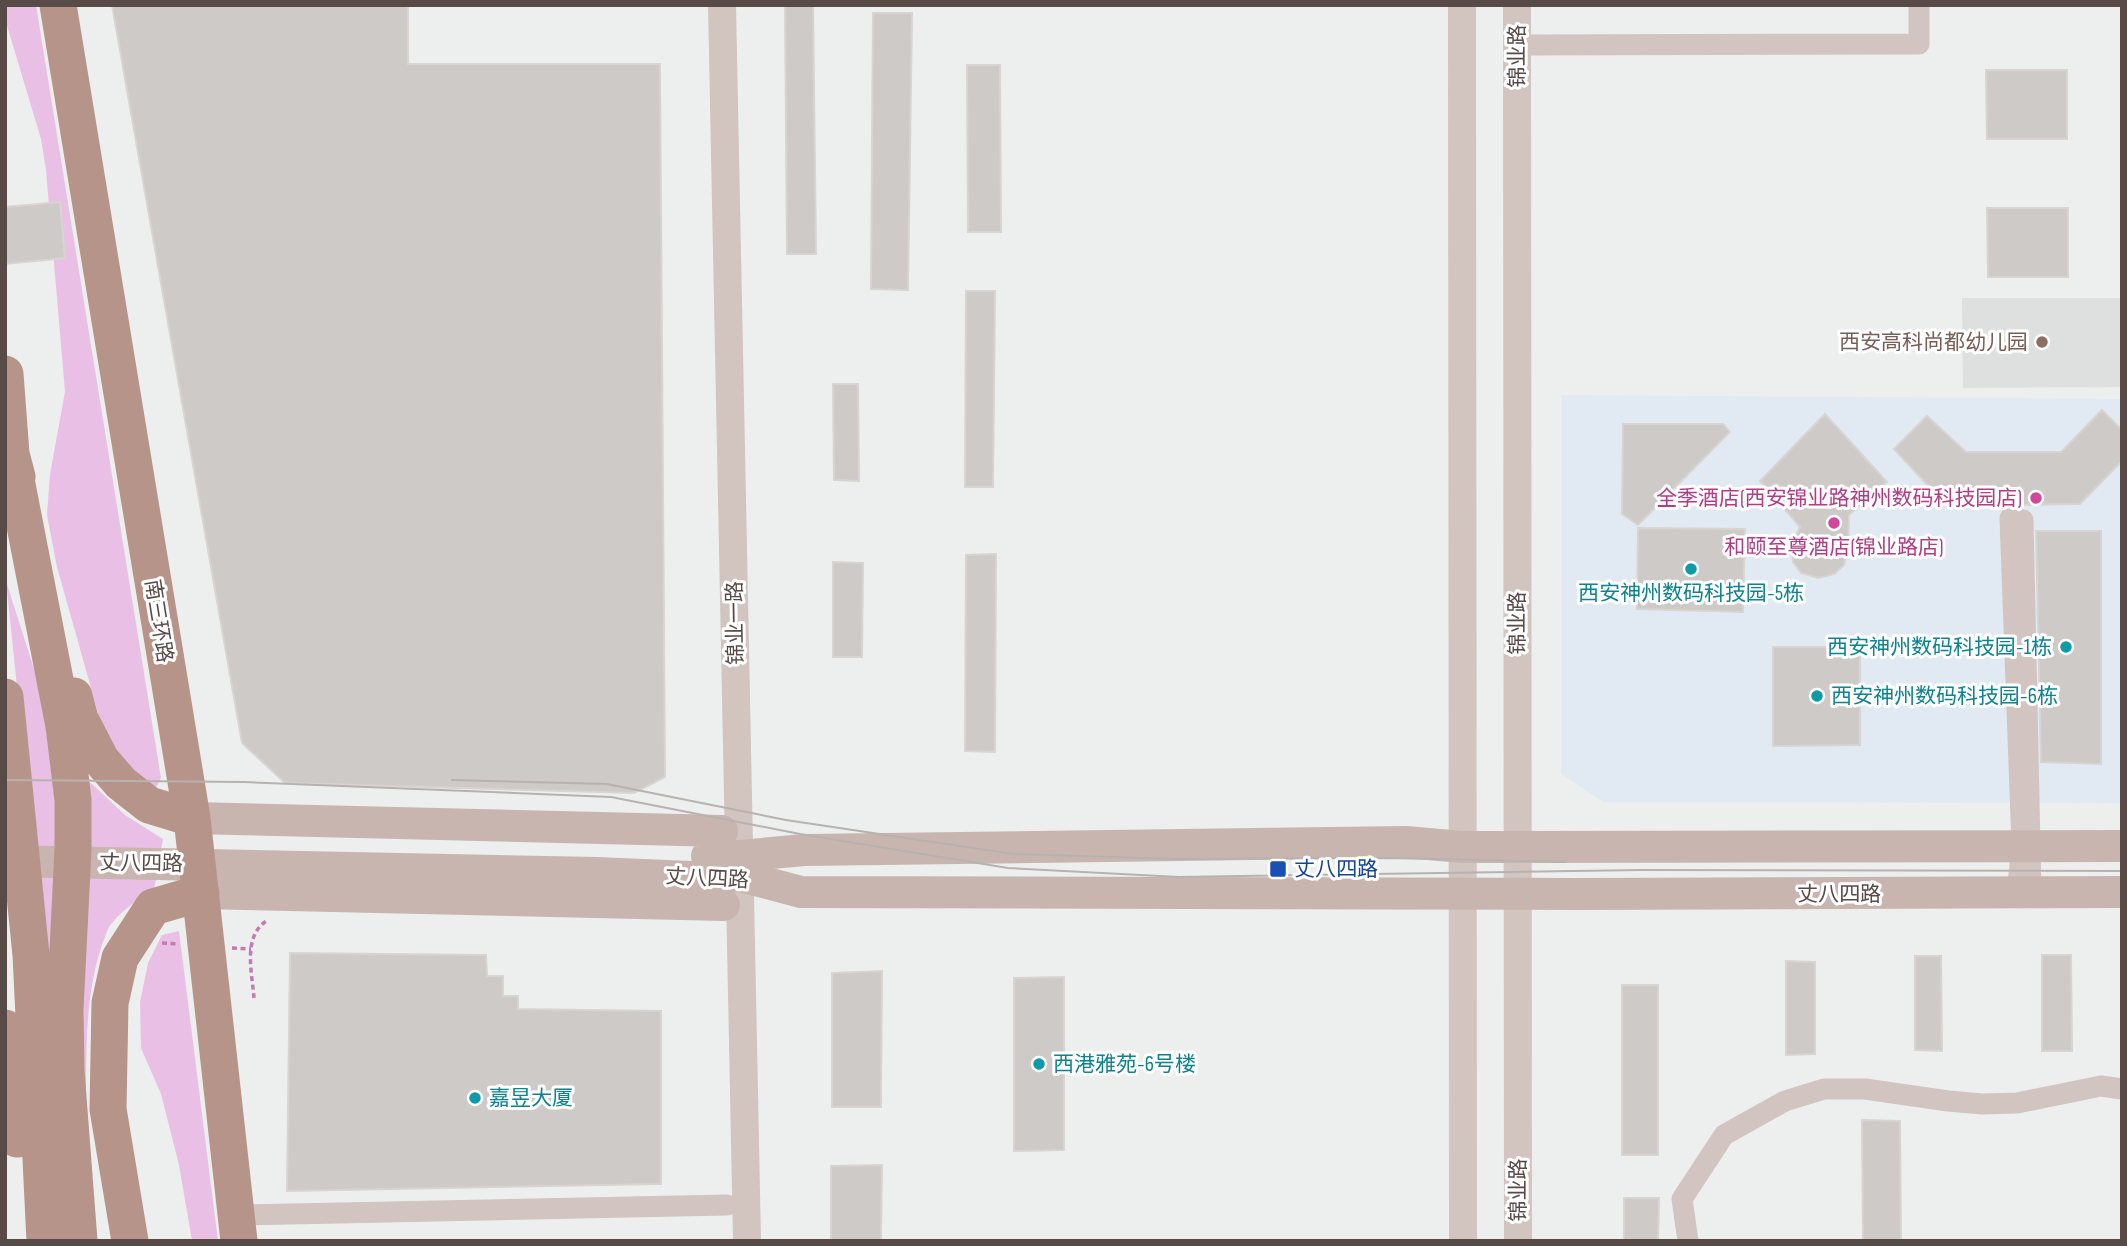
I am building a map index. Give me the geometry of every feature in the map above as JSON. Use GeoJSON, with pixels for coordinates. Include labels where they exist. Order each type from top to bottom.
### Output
{"type":"FeatureCollection","features":[{"type":"Feature","properties":{"kind":"highway","name":"南三环路"},"geometry":{"type":"LineString","coordinates":[[58,5],[192,818],[237,1228]]}},
{"type":"Feature","properties":{"kind":"highway"},"geometry":{"type":"LineString","coordinates":[[5,374],[11,454],[64,726],[74,800],[74,850],[65,1009],[66,1071],[79,1241]]}},
{"type":"Feature","properties":{"kind":"highway"},"geometry":{"type":"LineString","coordinates":[[11,454],[80,719],[101,760],[121,783],[149,806],[192,818]]}},
{"type":"Feature","properties":{"kind":"highway"},"geometry":{"type":"LineString","coordinates":[[5,698],[31,955],[45,1241]]}},
{"type":"Feature","properties":{"kind":"highway"},"geometry":{"type":"LineString","coordinates":[[130,1241],[107,1109],[110,1003],[120,958],[153,907],[201,893]]}},
{"type":"Feature","properties":{"kind":"highway"},"geometry":{"type":"LineString","coordinates":[[5,1028],[28,1241]]}},
{"type":"Feature","properties":{"kind":"main road","name":"锦业一路"},"geometry":{"type":"LineString","coordinates":[[704,5],[729,867],[747,1241]]}},
{"type":"Feature","properties":{"kind":"main road","name":"锦业一路"},"geometry":{"type":"LineString","coordinates":[[722,5],[729,867],[728,1241]]}},
{"type":"Feature","properties":{"kind":"main road"},"geometry":{"type":"LineString","coordinates":[[1462,5],[1463,1241]]}},
{"type":"Feature","properties":{"kind":"main road","name":"锦业路"},"geometry":{"type":"LineString","coordinates":[[1517,5],[1518,1241]]}},
{"type":"Feature","properties":{"kind":"main road"},"geometry":{"type":"LineString","coordinates":[[192,818],[729,867]]}},
{"type":"Feature","properties":{"kind":"main road","name":"丈八四路"},"geometry":{"type":"LineString","coordinates":[[5,842],[729,867],[804,850],[1406,842],[1462,847],[2122,846]]}},
{"type":"Feature","properties":{"kind":"main road","name":"丈八四路"},"geometry":{"type":"LineString","coordinates":[[5,861],[597,863]]}},
{"type":"Feature","properties":{"kind":"main road"},"geometry":{"type":"LineString","coordinates":[[201,893],[729,867]]}},
{"type":"Feature","properties":{"kind":"main road","name":"丈八四路"},"geometry":{"type":"LineString","coordinates":[[729,867],[801,892],[2122,892]]}},
{"type":"Feature","properties":{"kind":"street"},"geometry":{"type":"LineString","coordinates":[[1517,45],[1919,44],[1919,5]]}},
{"type":"Feature","properties":{"kind":"street"},"geometry":{"type":"LineString","coordinates":[[2024,893],[2026,846],[2023,520],[2010,518],[2026,846]]}},
{"type":"Feature","properties":{"kind":"street"},"geometry":{"type":"LineString","coordinates":[[1688,1241],[1682,1199],[1724,1135],[1785,1101],[1824,1089],[1865,1089],[1982,1104],[2017,1103],[2101,1086],[2122,1089]]}},
{"type":"Feature","properties":{"kind":"street"},"geometry":{"type":"LineString","coordinates":[[237,1228],[727,1205]]}},
{"type":"Feature","properties":{"kind":"path"},"geometry":{"type":"LineString","coordinates":[[251,949],[254,998]]}},
{"type":"Feature","properties":{"kind":"shaded area"},"geometry":{"type":"Polygon","coordinates":[[[5,5],[36,5],[161,778],[154,792],[112,751],[102,727],[57,567],[47,515],[50,474],[65,392],[46,170],[41,139],[5,19],[5,5]]]}},
{"type":"Feature","properties":{"kind":"shaded area","name":"西安高科尚都幼儿园"},"geometry":{"type":"Polygon","coordinates":[[[1962,298],[2122,298],[2122,387],[1963,388],[1962,298]]]}},
{"type":"Feature","properties":{"kind":"shaded area"},"geometry":{"type":"Polygon","coordinates":[[[1561,395],[2122,399],[2122,803],[1604,802],[1561,774],[1561,395]]]}},
{"type":"Feature","properties":{"kind":"shaded area"},"geometry":{"type":"Polygon","coordinates":[[[6,581],[47,710],[62,793],[52,1023],[6,581]]]}},
{"type":"Feature","properties":{"kind":"shaded area"},"geometry":{"type":"Polygon","coordinates":[[[81,778],[92,784],[125,815],[163,839],[154,890],[126,909],[110,925],[96,964],[87,1035],[86,1130],[77,1033],[81,778]]]}},
{"type":"Feature","properties":{"kind":"shaded area"},"geometry":{"type":"Polygon","coordinates":[[[179,931],[218,1241],[192,1241],[179,1165],[161,1094],[141,1048],[140,1002],[148,963],[162,935],[179,931]]]}},
{"type":"Feature","properties":{"kind":"building"},"geometry":{"type":"Polygon","coordinates":[[[112,5],[408,5],[408,64],[660,64],[665,777],[634,793],[285,783],[242,743],[112,5]]]}},
{"type":"Feature","properties":{"kind":"building"},"geometry":{"type":"Polygon","coordinates":[[[785,5],[813,5],[816,254],[787,254],[785,5]]]}},
{"type":"Feature","properties":{"kind":"building"},"geometry":{"type":"Polygon","coordinates":[[[873,13],[912,13],[908,290],[871,289],[873,13]]]}},
{"type":"Feature","properties":{"kind":"building"},"geometry":{"type":"Polygon","coordinates":[[[967,65],[1000,65],[1001,232],[968,232],[967,65]]]}},
{"type":"Feature","properties":{"kind":"building"},"geometry":{"type":"Polygon","coordinates":[[[1986,70],[2067,70],[2067,139],[1987,139],[1986,70]]]}},
{"type":"Feature","properties":{"kind":"building"},"geometry":{"type":"Polygon","coordinates":[[[60,202],[65,258],[5,264],[5,207],[60,202]]]}},
{"type":"Feature","properties":{"kind":"building"},"geometry":{"type":"Polygon","coordinates":[[[1987,208],[2068,208],[2068,277],[1988,277],[1987,208]]]}},
{"type":"Feature","properties":{"kind":"building"},"geometry":{"type":"Polygon","coordinates":[[[966,291],[995,291],[993,487],[965,487],[966,291]]]}},
{"type":"Feature","properties":{"kind":"building"},"geometry":{"type":"Polygon","coordinates":[[[833,384],[858,384],[859,481],[834,480],[833,384]]]}},
{"type":"Feature","properties":{"kind":"building"},"geometry":{"type":"Polygon","coordinates":[[[2102,410],[2122,430],[2122,461],[2080,504],[1943,502],[1894,449],[1927,416],[1966,452],[2061,452],[2102,410]]]}},
{"type":"Feature","properties":{"kind":"building"},"geometry":{"type":"Polygon","coordinates":[[[1825,414],[1887,482],[1849,515],[1848,549],[1844,565],[1834,574],[1818,578],[1801,573],[1793,562],[1792,543],[1800,527],[1760,481],[1825,414]]]}},
{"type":"Feature","properties":{"kind":"building"},"geometry":{"type":"Polygon","coordinates":[[[1623,424],[1723,424],[1730,432],[1638,525],[1622,514],[1623,424]]]}},
{"type":"Feature","properties":{"kind":"building","name":"西安神州数码科技园-5栋"},"geometry":{"type":"Polygon","coordinates":[[[1638,528],[1745,529],[1743,612],[1637,609],[1638,528]]]}},
{"type":"Feature","properties":{"kind":"building","name":"西安神州数码科技园-1栋"},"geometry":{"type":"Polygon","coordinates":[[[2036,531],[2101,531],[2101,764],[2041,762],[2036,531]]]}},
{"type":"Feature","properties":{"kind":"building"},"geometry":{"type":"Polygon","coordinates":[[[996,554],[995,752],[965,751],[966,555],[996,554]]]}},
{"type":"Feature","properties":{"kind":"building"},"geometry":{"type":"Polygon","coordinates":[[[833,562],[863,563],[862,657],[833,657],[833,562]]]}},
{"type":"Feature","properties":{"kind":"building","name":"西安神州数码科技园-6栋"},"geometry":{"type":"Polygon","coordinates":[[[1773,647],[1860,647],[1860,745],[1773,746],[1773,647]]]}},
{"type":"Feature","properties":{"kind":"building","name":"嘉昱大厦"},"geometry":{"type":"Polygon","coordinates":[[[290,953],[486,955],[487,976],[503,976],[503,996],[518,996],[518,1009],[661,1011],[661,1184],[287,1191],[290,953]]]}},
{"type":"Feature","properties":{"kind":"building"},"geometry":{"type":"Polygon","coordinates":[[[2042,955],[2071,955],[2072,1051],[2042,1051],[2042,955]]]}},
{"type":"Feature","properties":{"kind":"building"},"geometry":{"type":"Polygon","coordinates":[[[1915,956],[1941,956],[1942,1051],[1915,1050],[1915,956]]]}},
{"type":"Feature","properties":{"kind":"building"},"geometry":{"type":"Polygon","coordinates":[[[1786,961],[1815,962],[1815,1054],[1786,1055],[1786,961]]]}},
{"type":"Feature","properties":{"kind":"building"},"geometry":{"type":"Polygon","coordinates":[[[882,971],[881,1107],[832,1107],[832,973],[882,971]]]}},
{"type":"Feature","properties":{"kind":"building","name":"西港雅苑-6号楼"},"geometry":{"type":"Polygon","coordinates":[[[1064,977],[1064,1150],[1014,1151],[1014,978],[1064,977]]]}},
{"type":"Feature","properties":{"kind":"building"},"geometry":{"type":"Polygon","coordinates":[[[1622,985],[1658,985],[1658,1155],[1622,1155],[1622,985]]]}},
{"type":"Feature","properties":{"kind":"building"},"geometry":{"type":"Polygon","coordinates":[[[1862,1120],[1900,1121],[1901,1241],[1863,1241],[1862,1120]]]}},
{"type":"Feature","properties":{"kind":"building"},"geometry":{"type":"Polygon","coordinates":[[[882,1165],[881,1241],[831,1241],[831,1166],[882,1165]]]}},
{"type":"Feature","properties":{"kind":"building"},"geometry":{"type":"Polygon","coordinates":[[[1624,1198],[1659,1198],[1658,1241],[1624,1241],[1624,1198]]]}},
{"type":"Feature","properties":{"kind":"tram line"},"geometry":{"type":"LineString","coordinates":[[5,780],[244,782],[611,797],[800,834],[1008,868],[1179,877],[1641,870],[2122,871]]}},
{"type":"Feature","properties":{"kind":"tram line"},"geometry":{"type":"LineString","coordinates":[[452,780],[607,784],[786,820],[1013,854],[1176,859],[1387,858],[1565,862]]}},
{"type":"Feature","properties":{"kind":"place","name":"西安高科尚都幼儿园"},"geometry":{"type":"Point","coordinates":[2042,342]}},
{"type":"Feature","properties":{"kind":"place","name":"全季酒店(西安锦业路神州数码科技园店)"},"geometry":{"type":"Point","coordinates":[2036,498]}},
{"type":"Feature","properties":{"kind":"place","name":"和颐至尊酒店(锦业路店)"},"geometry":{"type":"Point","coordinates":[1834,523]}},
{"type":"Feature","properties":{"kind":"place","name":"西安神州数码科技园-5栋"},"geometry":{"type":"Point","coordinates":[1691,569]}},
{"type":"Feature","properties":{"kind":"place","name":"西安神州数码科技园-1栋"},"geometry":{"type":"Point","coordinates":[2066,647]}},
{"type":"Feature","properties":{"kind":"place","name":"西安神州数码科技园-6栋"},"geometry":{"type":"Point","coordinates":[1817,696]}},
{"type":"Feature","properties":{"kind":"place","name":"丈八四路"},"geometry":{"type":"Point","coordinates":[1278,869]}},
{"type":"Feature","properties":{"kind":"place","name":"西港雅苑-6号楼"},"geometry":{"type":"Point","coordinates":[1039,1064]}},
{"type":"Feature","properties":{"kind":"place","name":"嘉昱大厦"},"geometry":{"type":"Point","coordinates":[475,1098]}}]}
